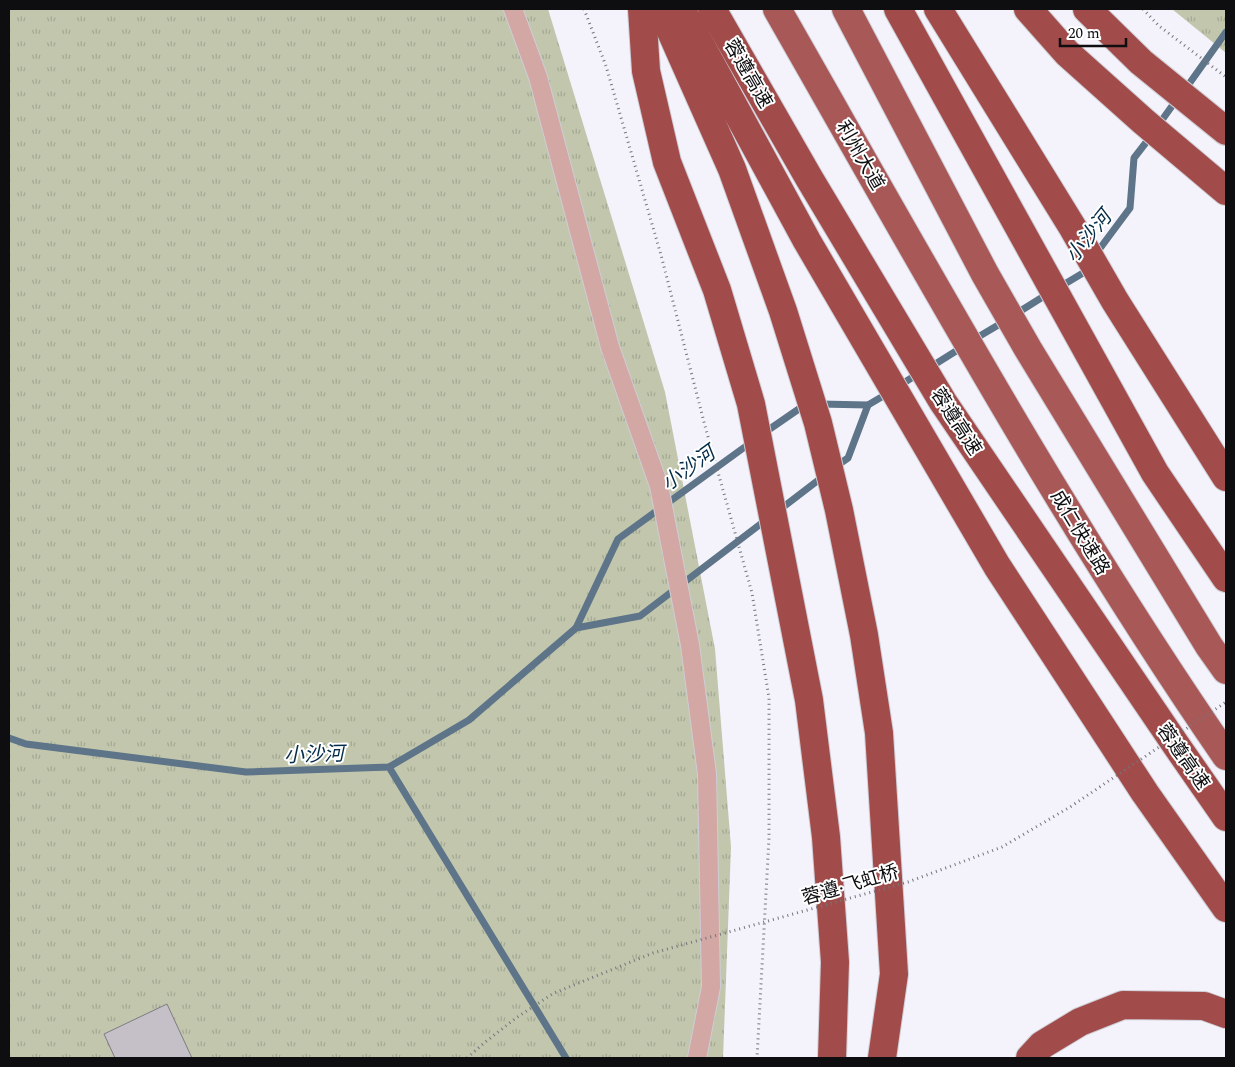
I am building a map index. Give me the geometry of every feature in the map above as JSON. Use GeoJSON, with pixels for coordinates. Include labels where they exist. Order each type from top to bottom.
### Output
{"type":"FeatureCollection","features":[{"type":"Feature","properties":{"kind":"highway"},"geometry":{"type":"LineString","coordinates":[[642,9],[646,71],[667,162],[717,290],[751,404],[809,700],[826,837],[835,962],[832,1058]]}},
{"type":"Feature","properties":{"kind":"highway"},"geometry":{"type":"LineString","coordinates":[[661,9],[732,169],[783,311],[818,423],[839,510],[864,635],[879,732],[898,1058]]}},
{"type":"Feature","properties":{"kind":"highway"},"geometry":{"type":"LineString","coordinates":[[680,9],[807,241],[997,566],[1145,794],[1226,908]]}},
{"type":"Feature","properties":{"kind":"highway","name":"蓉遵高速"},"geometry":{"type":"LineString","coordinates":[[712,9],[809,178],[943,402],[1226,817]]}},
{"type":"Feature","properties":{"kind":"highway","name":"利州大道"},"geometry":{"type":"LineString","coordinates":[[777,9],[945,301]]}},
{"type":"Feature","properties":{"kind":"highway"},"geometry":{"type":"LineString","coordinates":[[846,9],[985,274],[1028,349],[1226,670]]}},
{"type":"Feature","properties":{"kind":"highway"},"geometry":{"type":"LineString","coordinates":[[898,9],[1155,473],[1226,578]]}},
{"type":"Feature","properties":{"kind":"highway"},"geometry":{"type":"LineString","coordinates":[[938,9],[1073,228],[1115,302],[1226,477]]}},
{"type":"Feature","properties":{"kind":"highway"},"geometry":{"type":"LineString","coordinates":[[1028,9],[1067,53],[1226,191]]}},
{"type":"Feature","properties":{"kind":"highway"},"geometry":{"type":"LineString","coordinates":[[1087,9],[1141,62],[1216,124]]}},
{"type":"Feature","properties":{"kind":"highway","name":"成仁快速路"},"geometry":{"type":"LineString","coordinates":[[945,301],[988,378],[1092,551],[1170,674],[1226,756]]}},
{"type":"Feature","properties":{"kind":"highway"},"geometry":{"type":"LineString","coordinates":[[882,1058],[894,974]]}},
{"type":"Feature","properties":{"kind":"highway"},"geometry":{"type":"LineString","coordinates":[[1030,1058],[1042,1045],[1080,1022],[1123,1005],[1204,1006],[1226,1014]]}},
{"type":"Feature","properties":{"kind":"street"},"geometry":{"type":"LineString","coordinates":[[513,9],[538,76],[610,347],[659,486],[690,645],[707,774],[710,987],[697,1058]]}},
{"type":"Feature","properties":{"kind":"path"},"geometry":{"type":"LineString","coordinates":[[584,9],[606,66],[658,245],[705,426],[752,593],[769,698],[769,838],[757,1058]]}},
{"type":"Feature","properties":{"kind":"path"},"geometry":{"type":"LineString","coordinates":[[1144,9],[1160,26],[1226,78]]}},
{"type":"Feature","properties":{"kind":"path","name":"蓉遵·飞虹桥"},"geometry":{"type":"LineString","coordinates":[[467,1058],[516,1018],[554,993],[653,953],[908,882],[1002,847],[1070,807],[1226,702]]}},
{"type":"Feature","properties":{"kind":"green space"},"geometry":{"type":"Polygon","coordinates":[[[9,9],[548,9],[665,392],[715,649],[731,847],[723,1058],[9,1058],[9,9]]]}},
{"type":"Feature","properties":{"kind":"green space"},"geometry":{"type":"Polygon","coordinates":[[[1172,9],[1226,9],[1226,53],[1172,9]]]}},
{"type":"Feature","properties":{"kind":"building"},"geometry":{"type":"Polygon","coordinates":[[[167,1004],[192,1058],[115,1058],[104,1034],[167,1004]]]}},
{"type":"Feature","properties":{"kind":"waterway","name":"小沙河"},"geometry":{"type":"LineString","coordinates":[[1184,91],[1226,32]]}},
{"type":"Feature","properties":{"kind":"waterway","name":"小沙河"},"geometry":{"type":"LineString","coordinates":[[1157,127],[1177,99]]}},
{"type":"Feature","properties":{"kind":"waterway","name":"小沙河"},"geometry":{"type":"LineString","coordinates":[[1095,255],[1130,208],[1134,158],[1151,136]]}},
{"type":"Feature","properties":{"kind":"waterway","name":"小沙河"},"geometry":{"type":"LineString","coordinates":[[1058,288],[1083,273],[1088,266]]}},
{"type":"Feature","properties":{"kind":"waterway","name":"小沙河"},"geometry":{"type":"LineString","coordinates":[[1014,315],[1049,293]]}},
{"type":"Feature","properties":{"kind":"waterway","name":"小沙河"},"geometry":{"type":"LineString","coordinates":[[973,340],[1005,321]]}},
{"type":"Feature","properties":{"kind":"waterway","name":"小沙河"},"geometry":{"type":"LineString","coordinates":[[929,368],[964,346]]}},
{"type":"Feature","properties":{"kind":"waterway","name":"小沙河"},"geometry":{"type":"LineString","coordinates":[[899,386],[919,373]]}},
{"type":"Feature","properties":{"kind":"waterway","name":"小沙河"},"geometry":{"type":"LineString","coordinates":[[819,404],[868,405],[890,392]]}},
{"type":"Feature","properties":{"kind":"waterway","name":"小沙河"},"geometry":{"type":"LineString","coordinates":[[764,433],[806,404]]}},
{"type":"Feature","properties":{"kind":"waterway","name":"小沙河"},"geometry":{"type":"LineString","coordinates":[[835,467],[848,458],[868,405]]}},
{"type":"Feature","properties":{"kind":"waterway","name":"小沙河"},"geometry":{"type":"LineString","coordinates":[[9,738],[26,744],[246,772],[389,767],[469,720],[576,628],[618,539],[753,441]]}},
{"type":"Feature","properties":{"kind":"waterway","name":"小沙河"},"geometry":{"type":"LineString","coordinates":[[778,511],[825,475]]}},
{"type":"Feature","properties":{"kind":"waterway","name":"小沙河"},"geometry":{"type":"LineString","coordinates":[[576,628],[640,616],[767,519]]}},
{"type":"Feature","properties":{"kind":"waterway"},"geometry":{"type":"LineString","coordinates":[[389,767],[566,1058]]}}]}
